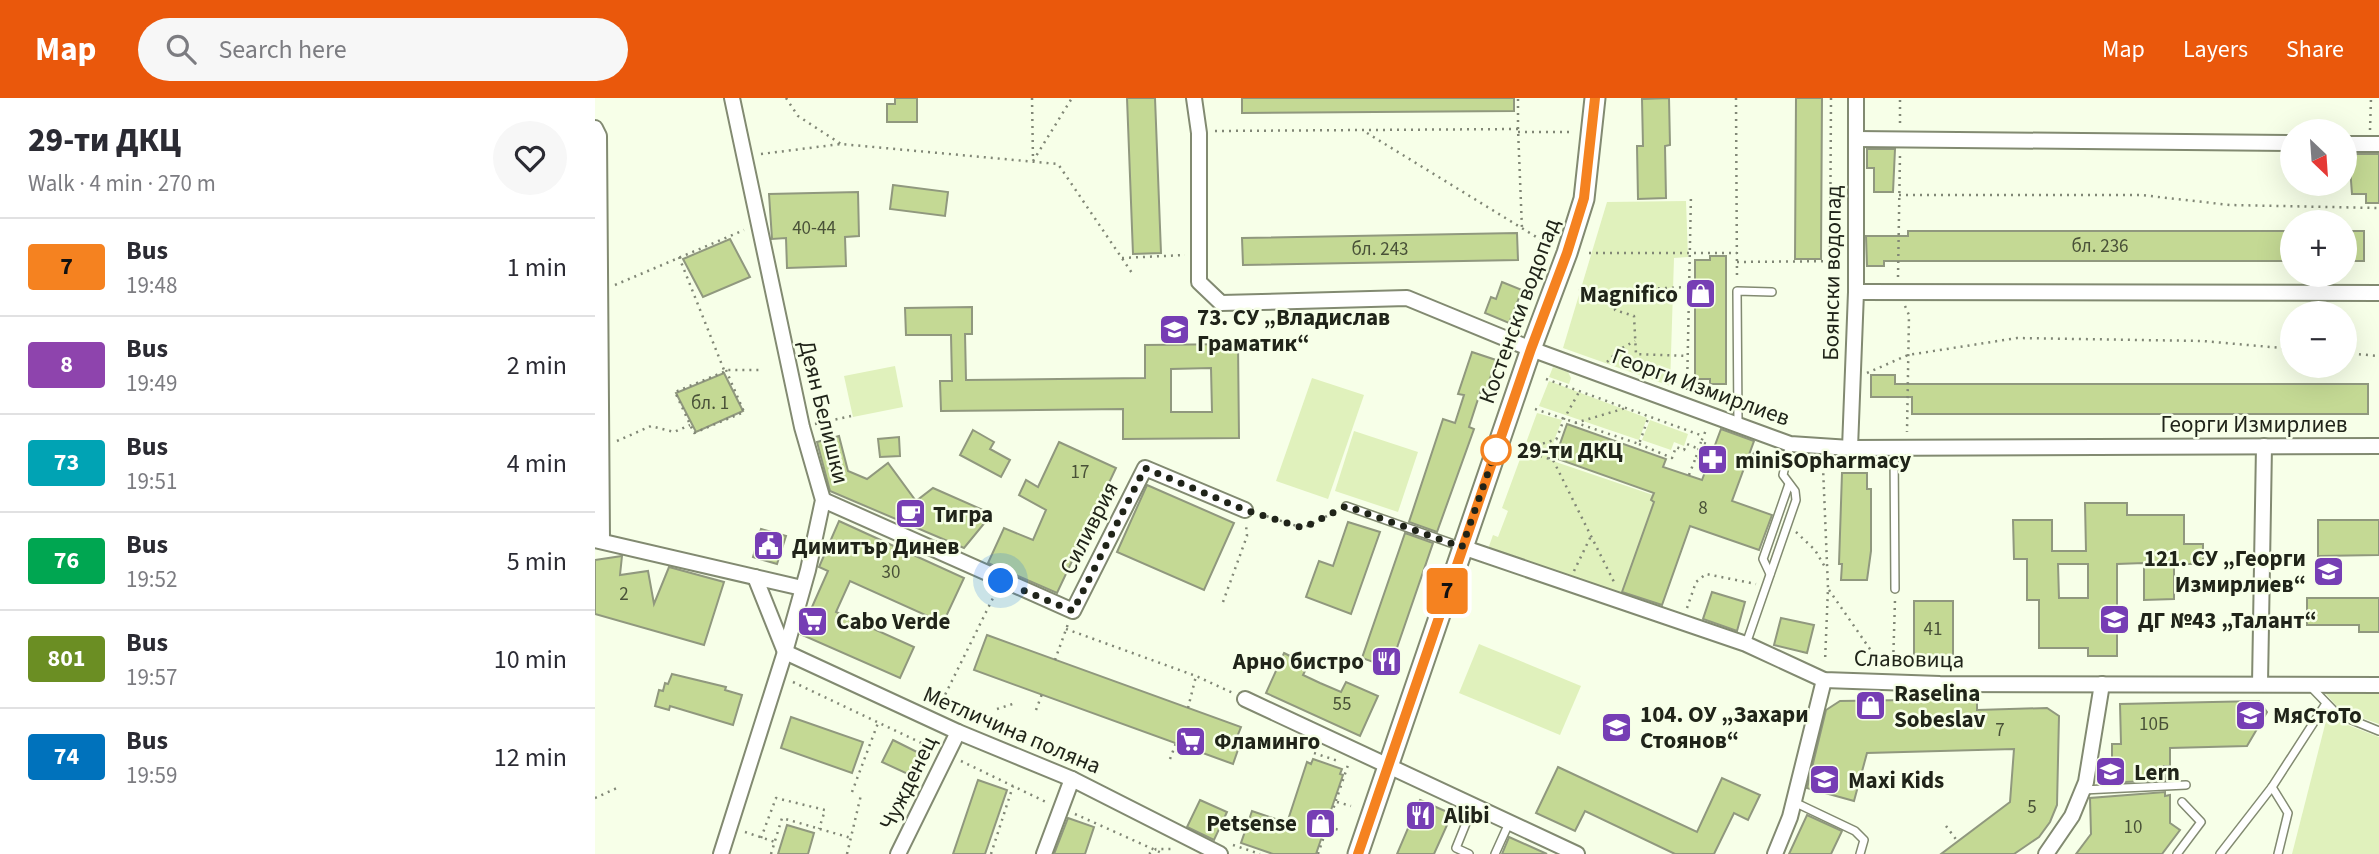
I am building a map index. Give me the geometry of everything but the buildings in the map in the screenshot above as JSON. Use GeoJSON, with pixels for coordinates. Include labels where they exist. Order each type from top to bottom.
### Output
{"type":"FeatureCollection","features":[{"type":"Feature","properties":{"kind":"street","name":"Деян Белишки"},"geometry":{"type":"LineString","coordinates":[[721,854],[785,652],[823,500],[802,427],[732,98]]}},
{"type":"Feature","properties":{"kind":"street"},"geometry":{"type":"LineString","coordinates":[[1194,98],[1199,131],[1199,254]]}},
{"type":"Feature","properties":{"kind":"street","name":"Костенски водопад"},"geometry":{"type":"LineString","coordinates":[[1358,854],[1584,198],[1595,98]]}},
{"type":"Feature","properties":{"kind":"street","name":"Боянски водопад"},"geometry":{"type":"LineString","coordinates":[[1850,448],[1856,292],[1856,98]]}},
{"type":"Feature","properties":{"kind":"street"},"geometry":{"type":"LineString","coordinates":[[595,128],[599,136],[602,284],[602,448],[598,540],[802,588]]}},
{"type":"Feature","properties":{"kind":"street"},"geometry":{"type":"LineString","coordinates":[[1856,139],[2280,143]]}},
{"type":"Feature","properties":{"kind":"street","name":"Георги Измирлиев"},"geometry":{"type":"LineString","coordinates":[[1199,254],[1199,282],[1221,303],[1407,298],[1531,349],[1790,444],[1850,448],[2379,446]]}},
{"type":"Feature","properties":{"kind":"street"},"geometry":{"type":"LineString","coordinates":[[1856,292],[2379,293]]}},
{"type":"Feature","properties":{"kind":"street"},"geometry":{"type":"LineString","coordinates":[[2260,684],[2264,446]]}},
{"type":"Feature","properties":{"kind":"street","name":"Силиврия"},"geometry":{"type":"LineString","coordinates":[[823,500],[1073,611],[1145,468],[1245,510]]}},
{"type":"Feature","properties":{"kind":"street","name":"Славовица"},"geometry":{"type":"LineString","coordinates":[[1462,547],[1747,644],[1824,680],[2379,685]]}},
{"type":"Feature","properties":{"kind":"street"},"geometry":{"type":"LineString","coordinates":[[755,577],[785,652]]}},
{"type":"Feature","properties":{"kind":"street","name":"Метличина поляна"},"geometry":{"type":"LineString","coordinates":[[785,652],[932,721],[1072,779],[1217,850]]}},
{"type":"Feature","properties":{"kind":"street"},"geometry":{"type":"LineString","coordinates":[[1775,854],[1794,802],[1824,680]]}},
{"type":"Feature","properties":{"kind":"street"},"geometry":{"type":"LineString","coordinates":[[2046,854],[2072,816],[2083,790],[2102,684]]}},
{"type":"Feature","properties":{"kind":"street"},"geometry":{"type":"LineString","coordinates":[[1245,699],[1577,854]]}},
{"type":"Feature","properties":{"kind":"street","name":"Чужденец"},"geometry":{"type":"LineString","coordinates":[[898,854],[958,732]]}},
{"type":"Feature","properties":{"kind":"street"},"geometry":{"type":"LineString","coordinates":[[1044,854],[1072,779]]}},
{"type":"Feature","properties":{"kind":"lane"},"geometry":{"type":"LineString","coordinates":[[1738,423],[1737,291],[1772,292]]}},
{"type":"Feature","properties":{"kind":"lane"},"geometry":{"type":"LineString","coordinates":[[1747,644],[1796,495],[1783,475],[1790,444]]}},
{"type":"Feature","properties":{"kind":"lane"},"geometry":{"type":"LineString","coordinates":[[1895,589],[1900,448]]}},
{"type":"Feature","properties":{"kind":"lane"},"geometry":{"type":"LineString","coordinates":[[1770,574],[1763,559],[1789,484]]}},
{"type":"Feature","properties":{"kind":"lane"},"geometry":{"type":"LineString","coordinates":[[1346,506],[1462,547]]}},
{"type":"Feature","properties":{"kind":"lane"},"geometry":{"type":"LineString","coordinates":[[2308,684],[2325,705],[2350,722],[2379,731]]}},
{"type":"Feature","properties":{"kind":"lane"},"geometry":{"type":"LineString","coordinates":[[2220,854],[2272,787],[2325,705]]}},
{"type":"Feature","properties":{"kind":"lane"},"geometry":{"type":"LineString","coordinates":[[2083,790],[2186,785]]}},
{"type":"Feature","properties":{"kind":"lane"},"geometry":{"type":"LineString","coordinates":[[2272,787],[2288,813],[2278,854]]}},
{"type":"Feature","properties":{"kind":"lane"},"geometry":{"type":"LineString","coordinates":[[1794,802],[1855,831],[1864,839],[1860,854]]}},
{"type":"Feature","properties":{"kind":"lane"},"geometry":{"type":"LineString","coordinates":[[2177,854],[2201,821],[2182,802]]}},
{"type":"Feature","properties":{"kind":"lane"},"geometry":{"type":"LineString","coordinates":[[1469,854],[1456,848],[1473,805]]}},
{"type":"Feature","properties":{"kind":"lane"},"geometry":{"type":"LineString","coordinates":[[1495,854],[1509,822]]}},
{"type":"Feature","properties":{"kind":"path"},"geometry":{"type":"LineString","coordinates":[[786,98],[799,116],[841,144]]}},
{"type":"Feature","properties":{"kind":"path"},"geometry":{"type":"LineString","coordinates":[[1032,98],[1033,161]]}},
{"type":"Feature","properties":{"kind":"path"},"geometry":{"type":"LineString","coordinates":[[1033,161],[1072,98]]}},
{"type":"Feature","properties":{"kind":"path"},"geometry":{"type":"LineString","coordinates":[[1518,98],[1522,229]]}},
{"type":"Feature","properties":{"kind":"path"},"geometry":{"type":"LineString","coordinates":[[1736,98],[1737,291]]}},
{"type":"Feature","properties":{"kind":"path"},"geometry":{"type":"LineString","coordinates":[[1829,261],[1831,98]]}},
{"type":"Feature","properties":{"kind":"path"},"geometry":{"type":"LineString","coordinates":[[1900,98],[1898,292],[1909,315],[1909,355],[1900,448]]}},
{"type":"Feature","properties":{"kind":"path"},"geometry":{"type":"LineString","coordinates":[[2371,98],[2374,144]]}},
{"type":"Feature","properties":{"kind":"path"},"geometry":{"type":"LineString","coordinates":[[1199,131],[1576,131]]}},
{"type":"Feature","properties":{"kind":"path"},"geometry":{"type":"LineString","coordinates":[[1367,133],[1551,246]]}},
{"type":"Feature","properties":{"kind":"path"},"geometry":{"type":"LineString","coordinates":[[762,154],[841,144],[1058,164],[1134,276]]}},
{"type":"Feature","properties":{"kind":"path"},"geometry":{"type":"LineString","coordinates":[[1686,404],[1692,252],[1691,194]]}},
{"type":"Feature","properties":{"kind":"path"},"geometry":{"type":"LineString","coordinates":[[1899,195],[2141,195],[2230,205],[2379,208]]}},
{"type":"Feature","properties":{"kind":"path"},"geometry":{"type":"LineString","coordinates":[[602,284],[615,285],[757,224]]}},
{"type":"Feature","properties":{"kind":"path"},"geometry":{"type":"LineString","coordinates":[[1589,253],[1737,253]]}},
{"type":"Feature","properties":{"kind":"path"},"geometry":{"type":"LineString","coordinates":[[1122,258],[1199,254]]}},
{"type":"Feature","properties":{"kind":"path"},"geometry":{"type":"LineString","coordinates":[[680,257],[726,370],[744,412],[694,433],[675,393],[726,370],[759,370]]}},
{"type":"Feature","properties":{"kind":"path"},"geometry":{"type":"LineString","coordinates":[[1737,262],[1845,261]]}},
{"type":"Feature","properties":{"kind":"path"},"geometry":{"type":"LineString","coordinates":[[1579,289],[1602,293],[1616,289],[1690,287]]}},
{"type":"Feature","properties":{"kind":"path"},"geometry":{"type":"LineString","coordinates":[[1616,289],[1615,310],[1634,316],[1636,354],[1688,356]]}},
{"type":"Feature","properties":{"kind":"path"},"geometry":{"type":"LineString","coordinates":[[1854,378],[1909,355],[2017,338],[2203,341],[2280,348]]}},
{"type":"Feature","properties":{"kind":"path"},"geometry":{"type":"LineString","coordinates":[[1610,360],[1621,349],[1635,341]]}},
{"type":"Feature","properties":{"kind":"path"},"geometry":{"type":"LineString","coordinates":[[2357,354],[2379,356]]}},
{"type":"Feature","properties":{"kind":"path"},"geometry":{"type":"LineString","coordinates":[[1546,379],[1703,436]]}},
{"type":"Feature","properties":{"kind":"path"},"geometry":{"type":"LineString","coordinates":[[1549,459],[1564,419],[1580,391]]}},
{"type":"Feature","properties":{"kind":"path"},"geometry":{"type":"LineString","coordinates":[[1575,423],[1626,408]]}},
{"type":"Feature","properties":{"kind":"path"},"geometry":{"type":"LineString","coordinates":[[1535,409],[1672,458],[1676,447],[1684,450],[1687,444],[1699,449]]}},
{"type":"Feature","properties":{"kind":"path"},"geometry":{"type":"LineString","coordinates":[[802,427],[851,416]]}},
{"type":"Feature","properties":{"kind":"path"},"geometry":{"type":"LineString","coordinates":[[1639,444],[1649,416]]}},
{"type":"Feature","properties":{"kind":"path"},"geometry":{"type":"LineString","coordinates":[[602,448],[650,426],[674,432],[690,425]]}},
{"type":"Feature","properties":{"kind":"path"},"geometry":{"type":"LineString","coordinates":[[1556,439],[1520,450],[1553,460],[1624,602]]}},
{"type":"Feature","properties":{"kind":"path"},"geometry":{"type":"LineString","coordinates":[[1689,475],[1701,442]]}},
{"type":"Feature","properties":{"kind":"path"},"geometry":{"type":"LineString","coordinates":[[1696,457],[1701,459],[1707,444]]}},
{"type":"Feature","properties":{"kind":"path"},"geometry":{"type":"LineString","coordinates":[[1790,444],[1823,467],[1828,588],[1824,680]]}},
{"type":"Feature","properties":{"kind":"path"},"geometry":{"type":"LineString","coordinates":[[1751,461],[1754,453]]}},
{"type":"Feature","properties":{"kind":"path"},"geometry":{"type":"LineString","coordinates":[[1223,602],[1247,536],[1245,510],[1303,528],[1346,506]]}},
{"type":"Feature","properties":{"kind":"path"},"geometry":{"type":"LineString","coordinates":[[1787,524],[1815,550],[1827,570]]}},
{"type":"Feature","properties":{"kind":"path"},"geometry":{"type":"LineString","coordinates":[[1571,577],[1591,536]]}},
{"type":"Feature","properties":{"kind":"path"},"geometry":{"type":"LineString","coordinates":[[1682,622],[1696,582],[1702,576],[1711,574],[1766,586]]}},
{"type":"Feature","properties":{"kind":"path"},"geometry":{"type":"LineString","coordinates":[[932,721],[1001,581]]}},
{"type":"Feature","properties":{"kind":"path"},"geometry":{"type":"LineString","coordinates":[[1828,588],[1893,682]]}},
{"type":"Feature","properties":{"kind":"path"},"geometry":{"type":"LineString","coordinates":[[1893,682],[1895,589]]}},
{"type":"Feature","properties":{"kind":"path"},"geometry":{"type":"LineString","coordinates":[[1055,660],[1073,611]]}},
{"type":"Feature","properties":{"kind":"path"},"geometry":{"type":"LineString","coordinates":[[1066,629],[1226,689]]}},
{"type":"Feature","properties":{"kind":"path"},"geometry":{"type":"LineString","coordinates":[[777,674],[1164,854]]}},
{"type":"Feature","properties":{"kind":"path"},"geometry":{"type":"LineString","coordinates":[[1188,708],[1196,676]]}},
{"type":"Feature","properties":{"kind":"path"},"geometry":{"type":"LineString","coordinates":[[1036,710],[1042,694]]}},
{"type":"Feature","properties":{"kind":"path"},"geometry":{"type":"LineString","coordinates":[[997,709],[1017,703]]}},
{"type":"Feature","properties":{"kind":"path"},"geometry":{"type":"LineString","coordinates":[[852,792],[878,722]]}},
{"type":"Feature","properties":{"kind":"path"},"geometry":{"type":"LineString","coordinates":[[1170,759],[1176,743]]}},
{"type":"Feature","properties":{"kind":"path"},"geometry":{"type":"LineString","coordinates":[[1314,753],[1348,765],[1318,854]]}},
{"type":"Feature","properties":{"kind":"path"},"geometry":{"type":"LineString","coordinates":[[991,854],[1013,786]]}},
{"type":"Feature","properties":{"kind":"path"},"geometry":{"type":"LineString","coordinates":[[595,798],[617,788]]}},
{"type":"Feature","properties":{"kind":"path"},"geometry":{"type":"LineString","coordinates":[[847,854],[860,795]]}},
{"type":"Feature","properties":{"kind":"path"},"geometry":{"type":"LineString","coordinates":[[761,838],[776,799],[825,810],[819,829]]}},
{"type":"Feature","properties":{"kind":"path"},"geometry":{"type":"LineString","coordinates":[[1335,802],[1351,806]]}},
{"type":"Feature","properties":{"kind":"path"},"geometry":{"type":"LineString","coordinates":[[771,854],[782,818],[851,838]]}},
{"type":"Feature","properties":{"kind":"path"},"geometry":{"type":"LineString","coordinates":[[1328,826],[1342,831]]}},
{"type":"Feature","properties":{"kind":"path"},"geometry":{"type":"LineString","coordinates":[[1946,826],[1958,842]]}},
{"type":"Feature","properties":{"kind":"path"},"geometry":{"type":"LineString","coordinates":[[741,831],[775,842]]}},
{"type":"Feature","properties":{"kind":"path"},"geometry":{"type":"LineString","coordinates":[[1217,850],[1259,854]]}},
{"type":"Feature","properties":{"kind":"green space"},"geometry":{"type":"Polygon","coordinates":[[[1686,201],[1688,257],[1674,258],[1670,386],[1563,348],[1607,202],[1686,201]]]}},
{"type":"Feature","properties":{"kind":"green space"},"geometry":{"type":"Polygon","coordinates":[[[895,366],[903,407],[853,417],[844,376],[895,366]]]}},
{"type":"Feature","properties":{"kind":"green space"},"geometry":{"type":"Polygon","coordinates":[[[1553,367],[1568,372],[1571,378],[1569,384],[1549,377],[1553,367]]]}},
{"type":"Feature","properties":{"kind":"green space"},"geometry":{"type":"Polygon","coordinates":[[[1312,378],[1364,395],[1328,499],[1276,481],[1312,378]]]}},
{"type":"Feature","properties":{"kind":"green space"},"geometry":{"type":"Polygon","coordinates":[[[1549,381],[1647,418],[1639,440],[1539,406],[1549,381]]]}},
{"type":"Feature","properties":{"kind":"green space"},"geometry":{"type":"Polygon","coordinates":[[[1537,413],[1562,420],[1547,459],[1653,495],[1651,500],[1654,502],[1620,599],[1488,549],[1493,535],[1498,537],[1508,511],[1502,508],[1537,413]]]}},
{"type":"Feature","properties":{"kind":"green space"},"geometry":{"type":"Polygon","coordinates":[[[1650,420],[1688,434],[1684,446],[1674,442],[1671,450],[1642,440],[1650,420]]]}},
{"type":"Feature","properties":{"kind":"green space"},"geometry":{"type":"Polygon","coordinates":[[[1354,431],[1418,452],[1398,512],[1335,491],[1354,431]]]}},
{"type":"Feature","properties":{"kind":"green space"},"geometry":{"type":"Polygon","coordinates":[[[1479,644],[1581,686],[1560,735],[1459,693],[1479,644]]]}},
{"type":"Feature","properties":{"kind":"green space"},"geometry":{"type":"Polygon","coordinates":[[[2329,689],[2379,692],[2379,724],[2340,710],[2326,694],[2329,689]]]}},
{"type":"Feature","properties":{"kind":"green space"},"geometry":{"type":"Polygon","coordinates":[[[2327,717],[2379,737],[2379,854],[2292,854],[2327,717]]]}},
{"type":"Feature","properties":{"kind":"bus line","name":"7"},"geometry":{"type":"LineString","coordinates":[[1358,854],[1462,547],[1567,253],[1584,198],[1594,132],[1595,98]]}},
{"type":"Feature","properties":{"kind":"place","name":"Magnifico"},"geometry":{"type":"Point","coordinates":[1701,294]}},
{"type":"Feature","properties":{"kind":"place","name":"73. СУ „Владислав Граматик“"},"geometry":{"type":"Point","coordinates":[1174,330]}},
{"type":"Feature","properties":{"kind":"place","name":"29-ти ДКЦ"},"geometry":{"type":"Point","coordinates":[1496,450]}},
{"type":"Feature","properties":{"kind":"place","name":"miniSOpharmacy"},"geometry":{"type":"Point","coordinates":[1712,460]}},
{"type":"Feature","properties":{"kind":"place","name":"Тигра"},"geometry":{"type":"Point","coordinates":[910,514]}},
{"type":"Feature","properties":{"kind":"place","name":"Димитър Динев"},"geometry":{"type":"Point","coordinates":[769,546]}},
{"type":"Feature","properties":{"kind":"place","name":"121. СУ „Георги Измирлиев“"},"geometry":{"type":"Point","coordinates":[2329,571]}},
{"type":"Feature","properties":{"kind":"place","name":"ДГ №43 „Талант“"},"geometry":{"type":"Point","coordinates":[2115,620]}},
{"type":"Feature","properties":{"kind":"place","name":"Cabo Verde"},"geometry":{"type":"Point","coordinates":[813,621]}},
{"type":"Feature","properties":{"kind":"place","name":"Арно бистро"},"geometry":{"type":"Point","coordinates":[1387,661]}},
{"type":"Feature","properties":{"kind":"place","name":"Raselina Sobeslav"},"geometry":{"type":"Point","coordinates":[1871,706]}},
{"type":"Feature","properties":{"kind":"place","name":"МяСтоТо"},"geometry":{"type":"Point","coordinates":[2250,715]}},
{"type":"Feature","properties":{"kind":"place","name":"104. ОУ „Захари Стоянов“"},"geometry":{"type":"Point","coordinates":[1617,727]}},
{"type":"Feature","properties":{"kind":"place","name":"Фламинго"},"geometry":{"type":"Point","coordinates":[1191,741]}},
{"type":"Feature","properties":{"kind":"place","name":"Lern"},"geometry":{"type":"Point","coordinates":[2111,772]}},
{"type":"Feature","properties":{"kind":"place","name":"Maxi Kids"},"geometry":{"type":"Point","coordinates":[1825,780]}},
{"type":"Feature","properties":{"kind":"place","name":"Alibi"},"geometry":{"type":"Point","coordinates":[1421,815]}},
{"type":"Feature","properties":{"kind":"place","name":"Petsense"},"geometry":{"type":"Point","coordinates":[1320,823]}},
{"type":"Feature","properties":{"kind":"route"},"geometry":{"type":"LineString","coordinates":[[1001,581],[1073,611],[1145,468],[1245,510],[1303,528],[1346,506],[1462,547],[1496,450]]}}]}
